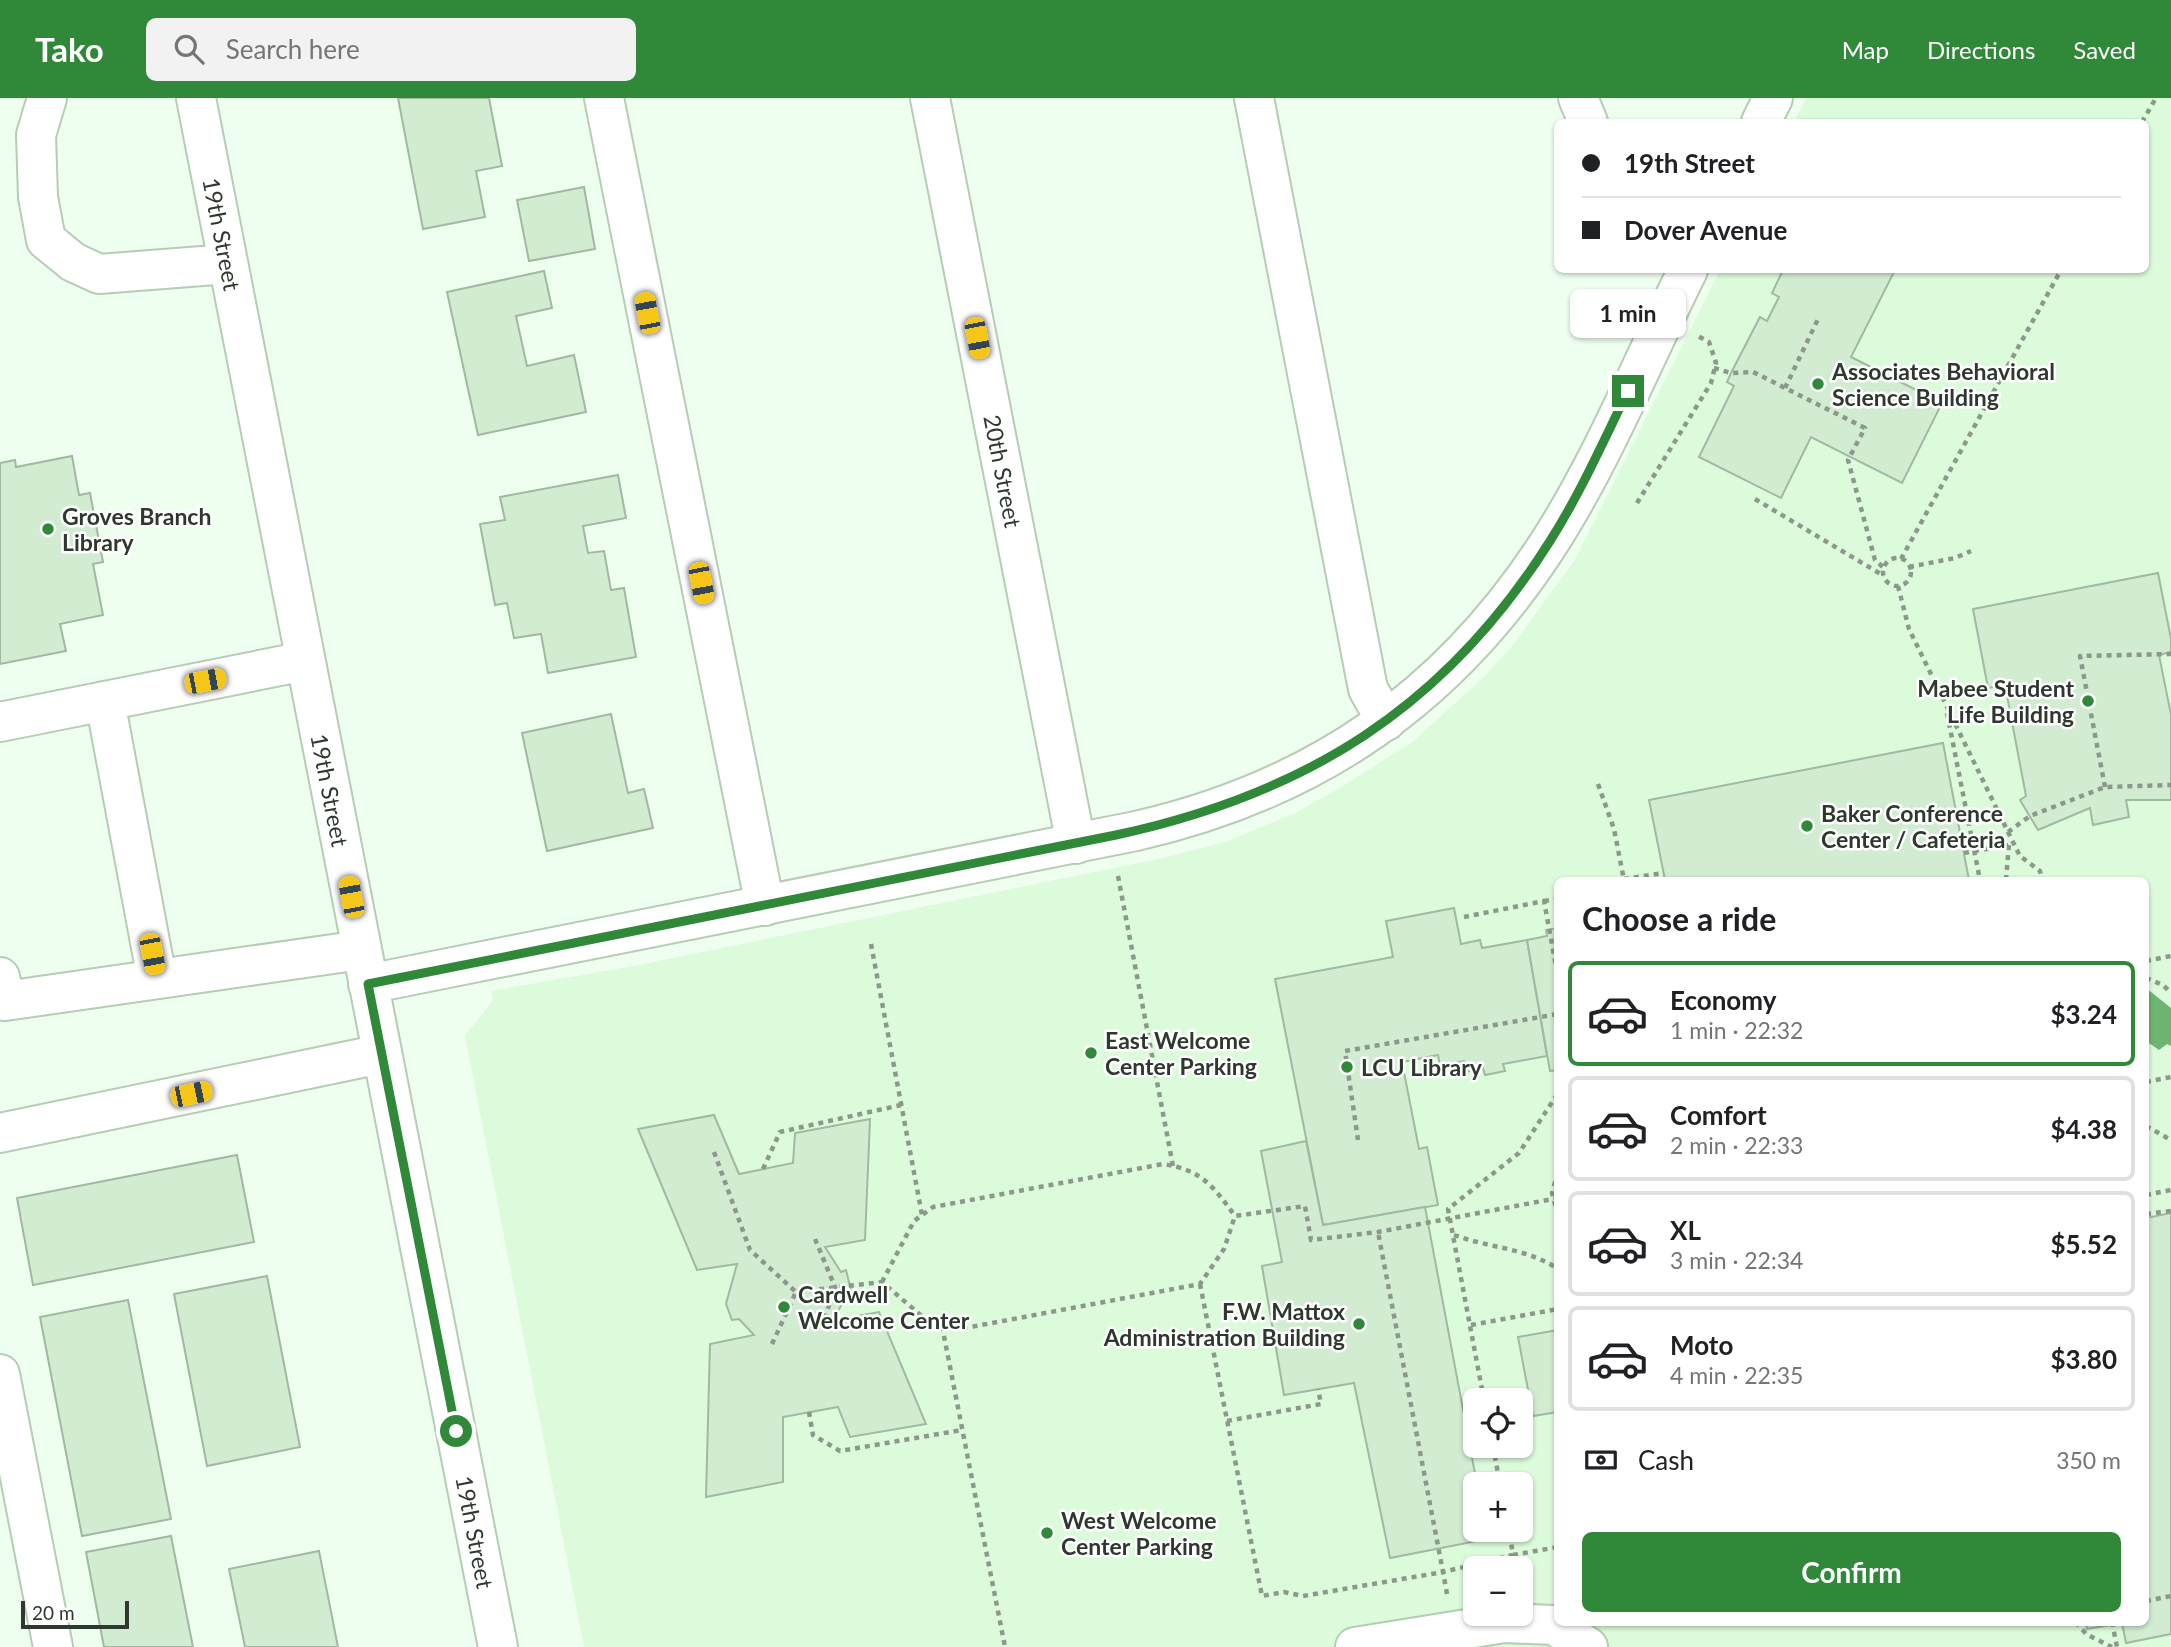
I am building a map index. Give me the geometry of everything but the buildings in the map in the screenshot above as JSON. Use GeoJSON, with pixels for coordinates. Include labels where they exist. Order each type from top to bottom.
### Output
{"type":"FeatureCollection","features":[{"type":"Feature","properties":{"kind":"street"},"geometry":{"type":"LineString","coordinates":[[47,98],[36,135],[38,197],[46,240],[73,262],[99,274],[228,264]]}},
{"type":"Feature","properties":{"kind":"street","name":"19th Street"},"geometry":{"type":"LineString","coordinates":[[196,98],[498,1647]]}},
{"type":"Feature","properties":{"kind":"street"},"geometry":{"type":"LineString","coordinates":[[604,98],[765,906]]}},
{"type":"Feature","properties":{"kind":"street","name":"20th Street"},"geometry":{"type":"LineString","coordinates":[[930,98],[1076,844]]}},
{"type":"Feature","properties":{"kind":"street"},"geometry":{"type":"LineString","coordinates":[[1254,98],[1368,690],[1386,720]]}},
{"type":"Feature","properties":{"kind":"street"},"geometry":{"type":"LineString","coordinates":[[1578,98],[1587,119]]}},
{"type":"Feature","properties":{"kind":"street"},"geometry":{"type":"LineString","coordinates":[[1762,119],[1773,98]]}},
{"type":"Feature","properties":{"kind":"street"},"geometry":{"type":"LineString","coordinates":[[0,977],[5,1001],[157,979],[365,967],[765,906],[1076,844],[1181,821],[1221,808],[1305,771],[1386,720],[1472,646],[1549,544],[1574,501],[1687,273]]}},
{"type":"Feature","properties":{"kind":"street"},"geometry":{"type":"LineString","coordinates":[[0,723],[305,661]]}},
{"type":"Feature","properties":{"kind":"street"},"geometry":{"type":"LineString","coordinates":[[105,701],[157,979]]}},
{"type":"Feature","properties":{"kind":"street"},"geometry":{"type":"LineString","coordinates":[[0,1133],[382,1054]]}},
{"type":"Feature","properties":{"kind":"street"},"geometry":{"type":"LineString","coordinates":[[0,1374],[53,1647]]}},
{"type":"Feature","properties":{"kind":"street"},"geometry":{"type":"LineString","coordinates":[[1355,1647],[1504,1623],[1554,1625]]}},
{"type":"Feature","properties":{"kind":"street"},"geometry":{"type":"LineString","coordinates":[[1556,1626],[1588,1647]]}},
{"type":"Feature","properties":{"kind":"path"},"geometry":{"type":"LineString","coordinates":[[2144,119],[2156,98]]}},
{"type":"Feature","properties":{"kind":"path"},"geometry":{"type":"LineString","coordinates":[[1901,559],[2059,273]]}},
{"type":"Feature","properties":{"kind":"path"},"geometry":{"type":"LineString","coordinates":[[1785,388],[1819,317]]}},
{"type":"Feature","properties":{"kind":"path"},"geometry":{"type":"LineString","coordinates":[[1637,503],[1711,383],[1714,369],[1709,342],[1693,333]]}},
{"type":"Feature","properties":{"kind":"path"},"geometry":{"type":"LineString","coordinates":[[1714,369],[1731,373],[1753,372],[1865,428],[1848,460],[1875,560],[1884,568]]}},
{"type":"Feature","properties":{"kind":"path"},"geometry":{"type":"LineString","coordinates":[[1755,499],[1884,576],[1889,584],[1898,586],[1909,579],[1909,567],[1901,559],[1889,560],[1884,568],[1884,576]]}},
{"type":"Feature","properties":{"kind":"path"},"geometry":{"type":"LineString","coordinates":[[1909,567],[1955,558],[1971,551]]}},
{"type":"Feature","properties":{"kind":"path"},"geometry":{"type":"LineString","coordinates":[[1898,586],[1909,629],[2008,834],[2020,856],[2040,871],[2041,877]]}},
{"type":"Feature","properties":{"kind":"path"},"geometry":{"type":"LineString","coordinates":[[2105,787],[2080,656],[2171,654]]}},
{"type":"Feature","properties":{"kind":"path"},"geometry":{"type":"LineString","coordinates":[[1946,705],[1979,877]]}},
{"type":"Feature","properties":{"kind":"path"},"geometry":{"type":"LineString","coordinates":[[1598,784],[1614,829],[1623,877]]}},
{"type":"Feature","properties":{"kind":"path"},"geometry":{"type":"LineString","coordinates":[[2008,834],[2030,816],[2105,787],[2171,785]]}},
{"type":"Feature","properties":{"kind":"path"},"geometry":{"type":"LineString","coordinates":[[2006,877],[2008,834]]}},
{"type":"Feature","properties":{"kind":"path"},"geometry":{"type":"LineString","coordinates":[[1964,853],[2009,845]]}},
{"type":"Feature","properties":{"kind":"path"},"geometry":{"type":"LineString","coordinates":[[1641,877],[1664,873]]}},
{"type":"Feature","properties":{"kind":"path"},"geometry":{"type":"LineString","coordinates":[[1118,876],[1173,1166]]}},
{"type":"Feature","properties":{"kind":"path"},"geometry":{"type":"LineString","coordinates":[[1464,917],[1554,900]]}},
{"type":"Feature","properties":{"kind":"path"},"geometry":{"type":"LineString","coordinates":[[1544,901],[1554,955]]}},
{"type":"Feature","properties":{"kind":"path"},"geometry":{"type":"LineString","coordinates":[[871,944],[922,1215]]}},
{"type":"Feature","properties":{"kind":"path"},"geometry":{"type":"LineString","coordinates":[[2149,960],[2171,956]]}},
{"type":"Feature","properties":{"kind":"path"},"geometry":{"type":"LineString","coordinates":[[2149,979],[2163,985],[2171,993]]}},
{"type":"Feature","properties":{"kind":"path"},"geometry":{"type":"LineString","coordinates":[[1358,1140],[1345,1051],[1554,1015]]}},
{"type":"Feature","properties":{"kind":"path"},"geometry":{"type":"LineString","coordinates":[[2149,1081],[2171,1077]]}},
{"type":"Feature","properties":{"kind":"path"},"geometry":{"type":"LineString","coordinates":[[1483,1388],[1448,1209],[1520,1153],[1554,1099]]}},
{"type":"Feature","properties":{"kind":"path"},"geometry":{"type":"LineString","coordinates":[[763,1169],[780,1132],[901,1105]]}},
{"type":"Feature","properties":{"kind":"path"},"geometry":{"type":"LineString","coordinates":[[2149,1128],[2171,1140]]}},
{"type":"Feature","properties":{"kind":"path"},"geometry":{"type":"LineString","coordinates":[[714,1152],[750,1250],[796,1292],[882,1282],[931,1324],[960,1329],[1200,1284],[1224,1249],[1235,1216]]}},
{"type":"Feature","properties":{"kind":"path"},"geometry":{"type":"LineString","coordinates":[[882,1282],[914,1221],[933,1207],[1163,1164],[1211,1182],[1235,1216]]}},
{"type":"Feature","properties":{"kind":"path"},"geometry":{"type":"LineString","coordinates":[[2149,1194],[2171,1190]]}},
{"type":"Feature","properties":{"kind":"path"},"geometry":{"type":"LineString","coordinates":[[1235,1216],[1305,1206],[1311,1240],[1378,1232],[1554,1199]]}},
{"type":"Feature","properties":{"kind":"path"},"geometry":{"type":"LineString","coordinates":[[2149,1214],[2171,1211]]}},
{"type":"Feature","properties":{"kind":"path"},"geometry":{"type":"LineString","coordinates":[[1378,1232],[1449,1606]]}},
{"type":"Feature","properties":{"kind":"path"},"geometry":{"type":"LineString","coordinates":[[1454,1235],[1489,1247],[1540,1257],[1554,1266]]}},
{"type":"Feature","properties":{"kind":"path"},"geometry":{"type":"LineString","coordinates":[[816,1239],[835,1287],[821,1330]]}},
{"type":"Feature","properties":{"kind":"path"},"geometry":{"type":"LineString","coordinates":[[1200,1284],[1262,1596],[1284,1592],[1303,1596],[1443,1572],[1554,1548]]}},
{"type":"Feature","properties":{"kind":"path"},"geometry":{"type":"LineString","coordinates":[[772,1344],[796,1292]]}},
{"type":"Feature","properties":{"kind":"path"},"geometry":{"type":"LineString","coordinates":[[1471,1325],[1554,1310]]}},
{"type":"Feature","properties":{"kind":"path"},"geometry":{"type":"LineString","coordinates":[[942,1326],[1005,1647]]}},
{"type":"Feature","properties":{"kind":"path"},"geometry":{"type":"LineString","coordinates":[[1227,1421],[1321,1404],[1318,1389]]}},
{"type":"Feature","properties":{"kind":"path"},"geometry":{"type":"LineString","coordinates":[[808,1412],[813,1435],[840,1451],[962,1430]]}},
{"type":"Feature","properties":{"kind":"path"},"geometry":{"type":"LineString","coordinates":[[1510,1542],[1513,1555]]}},
{"type":"Feature","properties":{"kind":"path"},"geometry":{"type":"LineString","coordinates":[[2149,1601],[2171,1597]]}},
{"type":"Feature","properties":{"kind":"path"},"geometry":{"type":"LineString","coordinates":[[2079,1626],[2086,1634],[2112,1647]]}},
{"type":"Feature","properties":{"kind":"path"},"geometry":{"type":"LineString","coordinates":[[2113,1626],[2117,1647]]}},
{"type":"Feature","properties":{"kind":"shaded area"},"geometry":{"type":"Polygon","coordinates":[[[1806,98],[2171,98],[2171,1647],[584,1647],[465,1036],[493,1000],[491,991],[634,966],[1163,858],[1228,841],[1295,813],[1411,743],[1484,677],[1512,646],[1574,561],[1718,273],[2149,273],[2149,119],[1796,119],[1806,98]]]}},
{"type":"Feature","properties":{"kind":"shaded area"},"geometry":{"type":"Polygon","coordinates":[[[2149,990],[2171,1008],[2171,1046],[2167,1044],[2159,1050],[2149,1043],[2149,990]]]}},
{"type":"Feature","properties":{"kind":"place","name":"Associates Behavioral Science Building"},"geometry":{"type":"Point","coordinates":[1818,384]}},
{"type":"Feature","properties":{"kind":"place","name":"Groves Branch Library"},"geometry":{"type":"Point","coordinates":[48,529]}},
{"type":"Feature","properties":{"kind":"place","name":"Mabee Student Life Building"},"geometry":{"type":"Point","coordinates":[2088,701]}},
{"type":"Feature","properties":{"kind":"place","name":"Baker Conference Center / Cafeteria"},"geometry":{"type":"Point","coordinates":[1807,826]}},
{"type":"Feature","properties":{"kind":"place","name":"East Welcome Center Parking"},"geometry":{"type":"Point","coordinates":[1091,1053]}},
{"type":"Feature","properties":{"kind":"place","name":"LCU Library"},"geometry":{"type":"Point","coordinates":[1347,1067]}},
{"type":"Feature","properties":{"kind":"place","name":"Cardwell Welcome Center"},"geometry":{"type":"Point","coordinates":[784,1307]}},
{"type":"Feature","properties":{"kind":"place","name":"F.W. Mattox Administration Building"},"geometry":{"type":"Point","coordinates":[1359,1324]}},
{"type":"Feature","properties":{"kind":"place","name":"West Welcome Center Parking"},"geometry":{"type":"Point","coordinates":[1047,1533]}},
{"type":"Feature","properties":{"kind":"route"},"geometry":{"type":"LineString","coordinates":[[456,1431],[368,984],[1181,821],[1271,788],[1338,753],[1386,720],[1436,680],[1472,646],[1549,544],[1574,501],[1628,391]]}}]}
